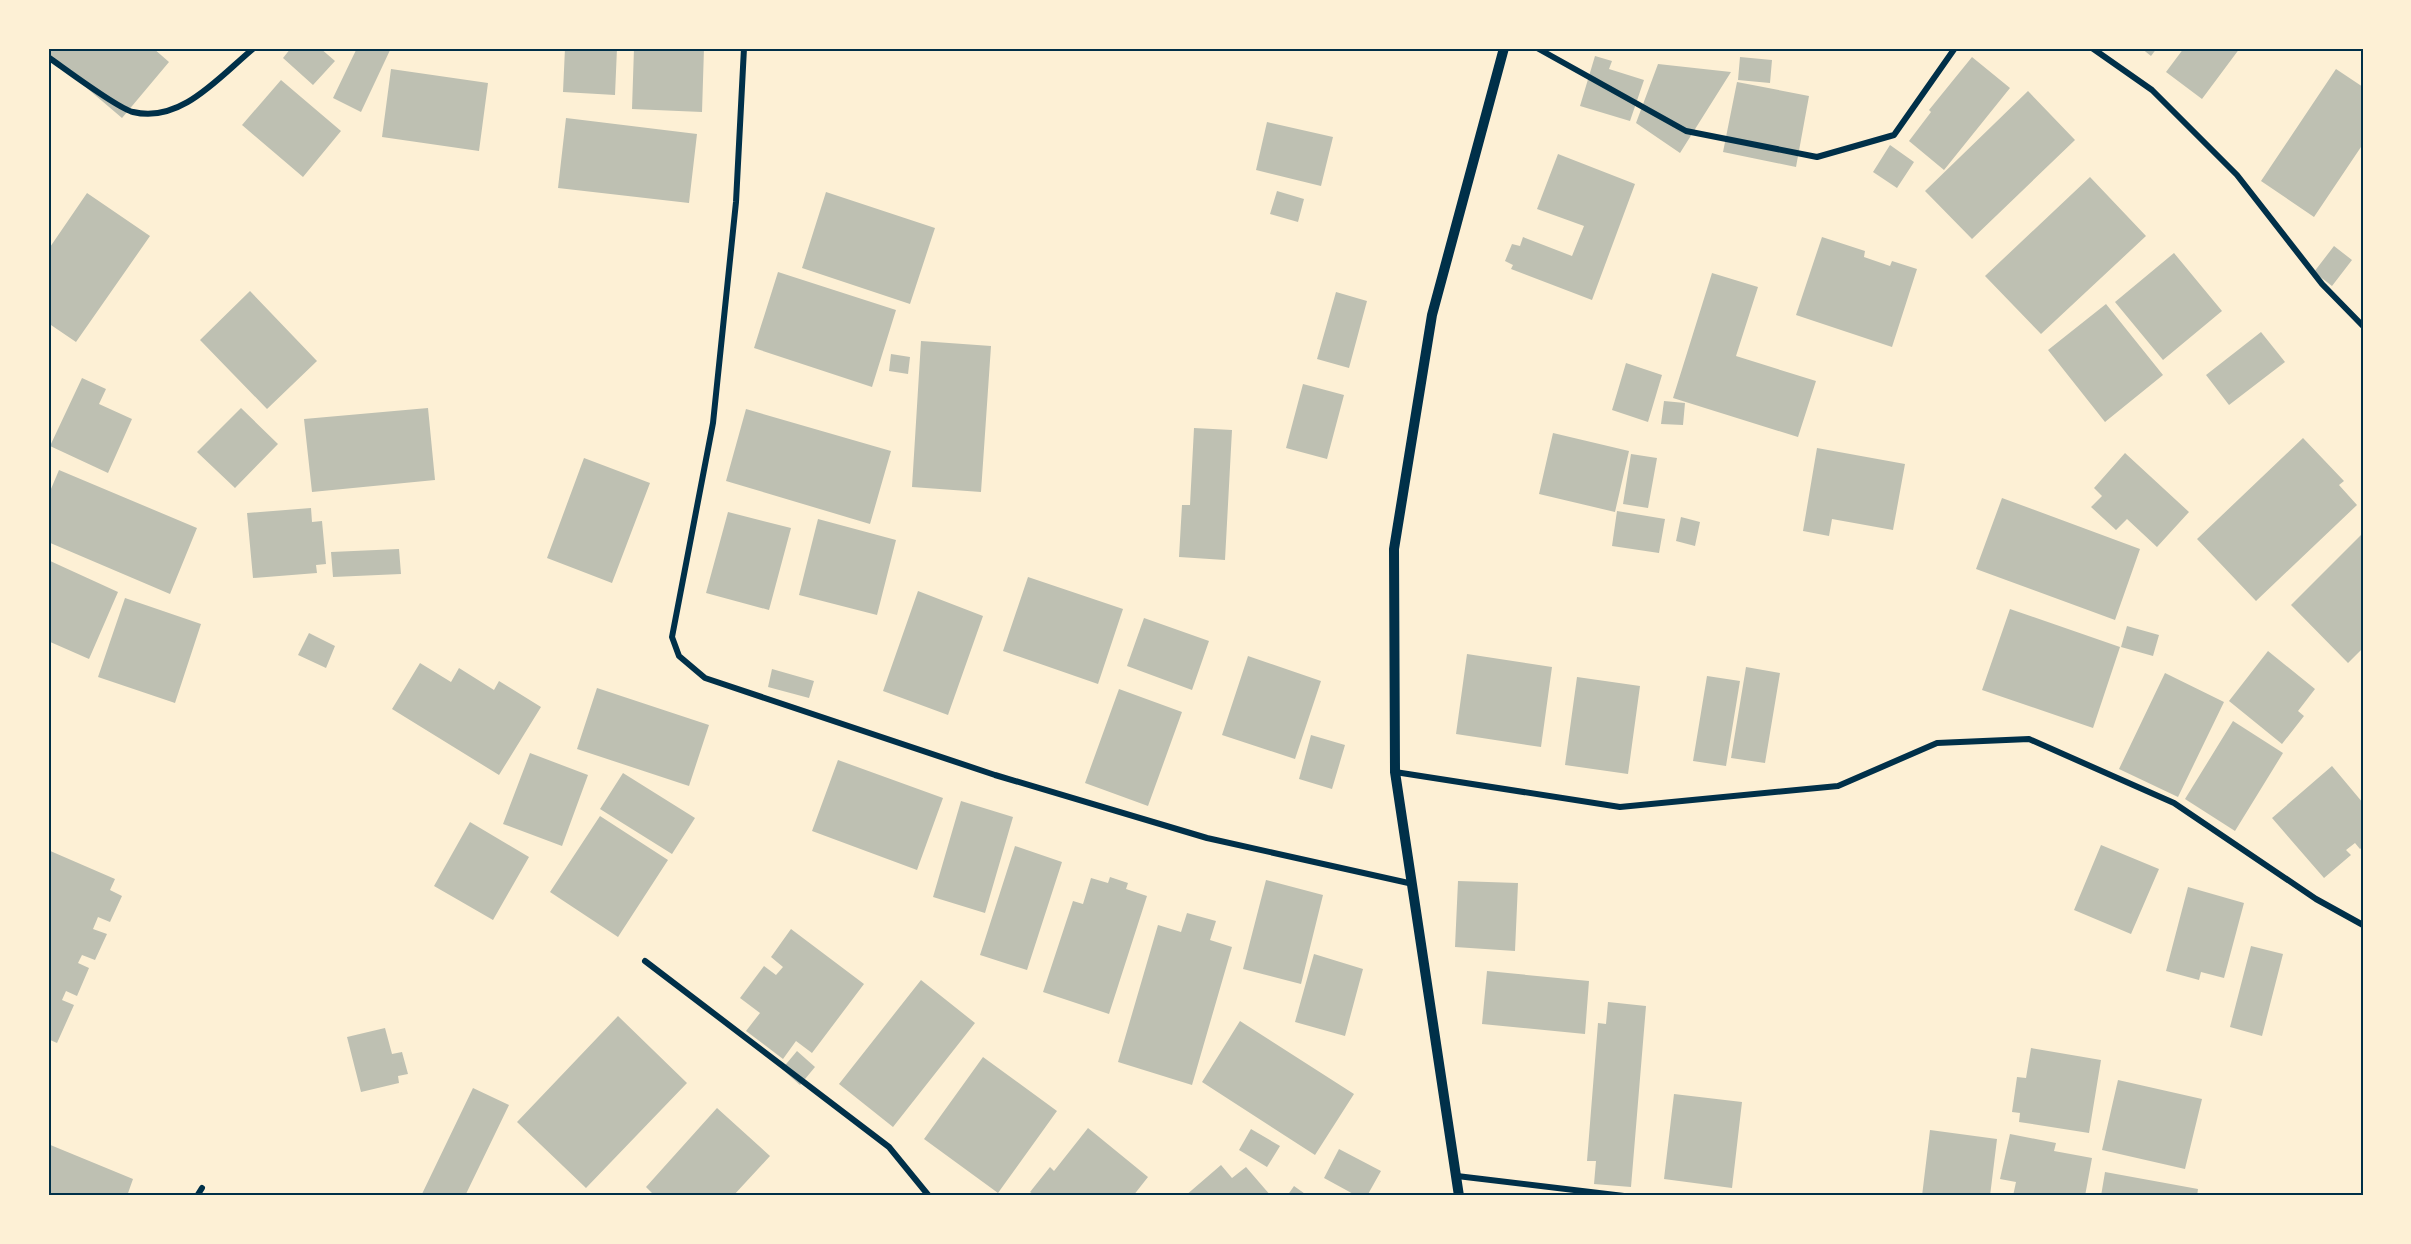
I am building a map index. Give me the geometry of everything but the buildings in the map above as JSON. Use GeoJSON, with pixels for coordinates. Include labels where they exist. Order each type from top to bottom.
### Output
{"type":"FeatureCollection","features":[{"type":"Feature","properties":{"kind":"street"},"geometry":{"type":"LineString","coordinates":[[48,57],[131,112],[162,115],[193,100],[254,48]]}},
{"type":"Feature","properties":{"kind":"street"},"geometry":{"type":"LineString","coordinates":[[744,48],[736,202],[713,423],[672,637],[678,656],[705,678],[995,775],[1207,838],[1413,884]]}},
{"type":"Feature","properties":{"kind":"street"},"geometry":{"type":"LineString","coordinates":[[1459,1196],[1395,772],[1394,549],[1432,315],[1504,48]]}},
{"type":"Feature","properties":{"kind":"street"},"geometry":{"type":"LineString","coordinates":[[1537,48],[1686,131],[1817,157],[1894,135],[1955,48]]}},
{"type":"Feature","properties":{"kind":"street"},"geometry":{"type":"LineString","coordinates":[[2092,48],[2152,90],[2236,175],[2322,284],[2363,326]]}},
{"type":"Feature","properties":{"kind":"street"},"geometry":{"type":"LineString","coordinates":[[1395,772],[1620,807],[1838,786],[1937,743],[2028,739],[2175,803],[2316,899],[2363,925]]}},
{"type":"Feature","properties":{"kind":"street"},"geometry":{"type":"LineString","coordinates":[[645,961],[888,1147],[929,1196]]}},
{"type":"Feature","properties":{"kind":"street"},"geometry":{"type":"LineString","coordinates":[[1457,1176],[1624,1196]]}},
{"type":"Feature","properties":{"kind":"street"},"geometry":{"type":"LineString","coordinates":[[197,1196],[202,1188]]}}]}
